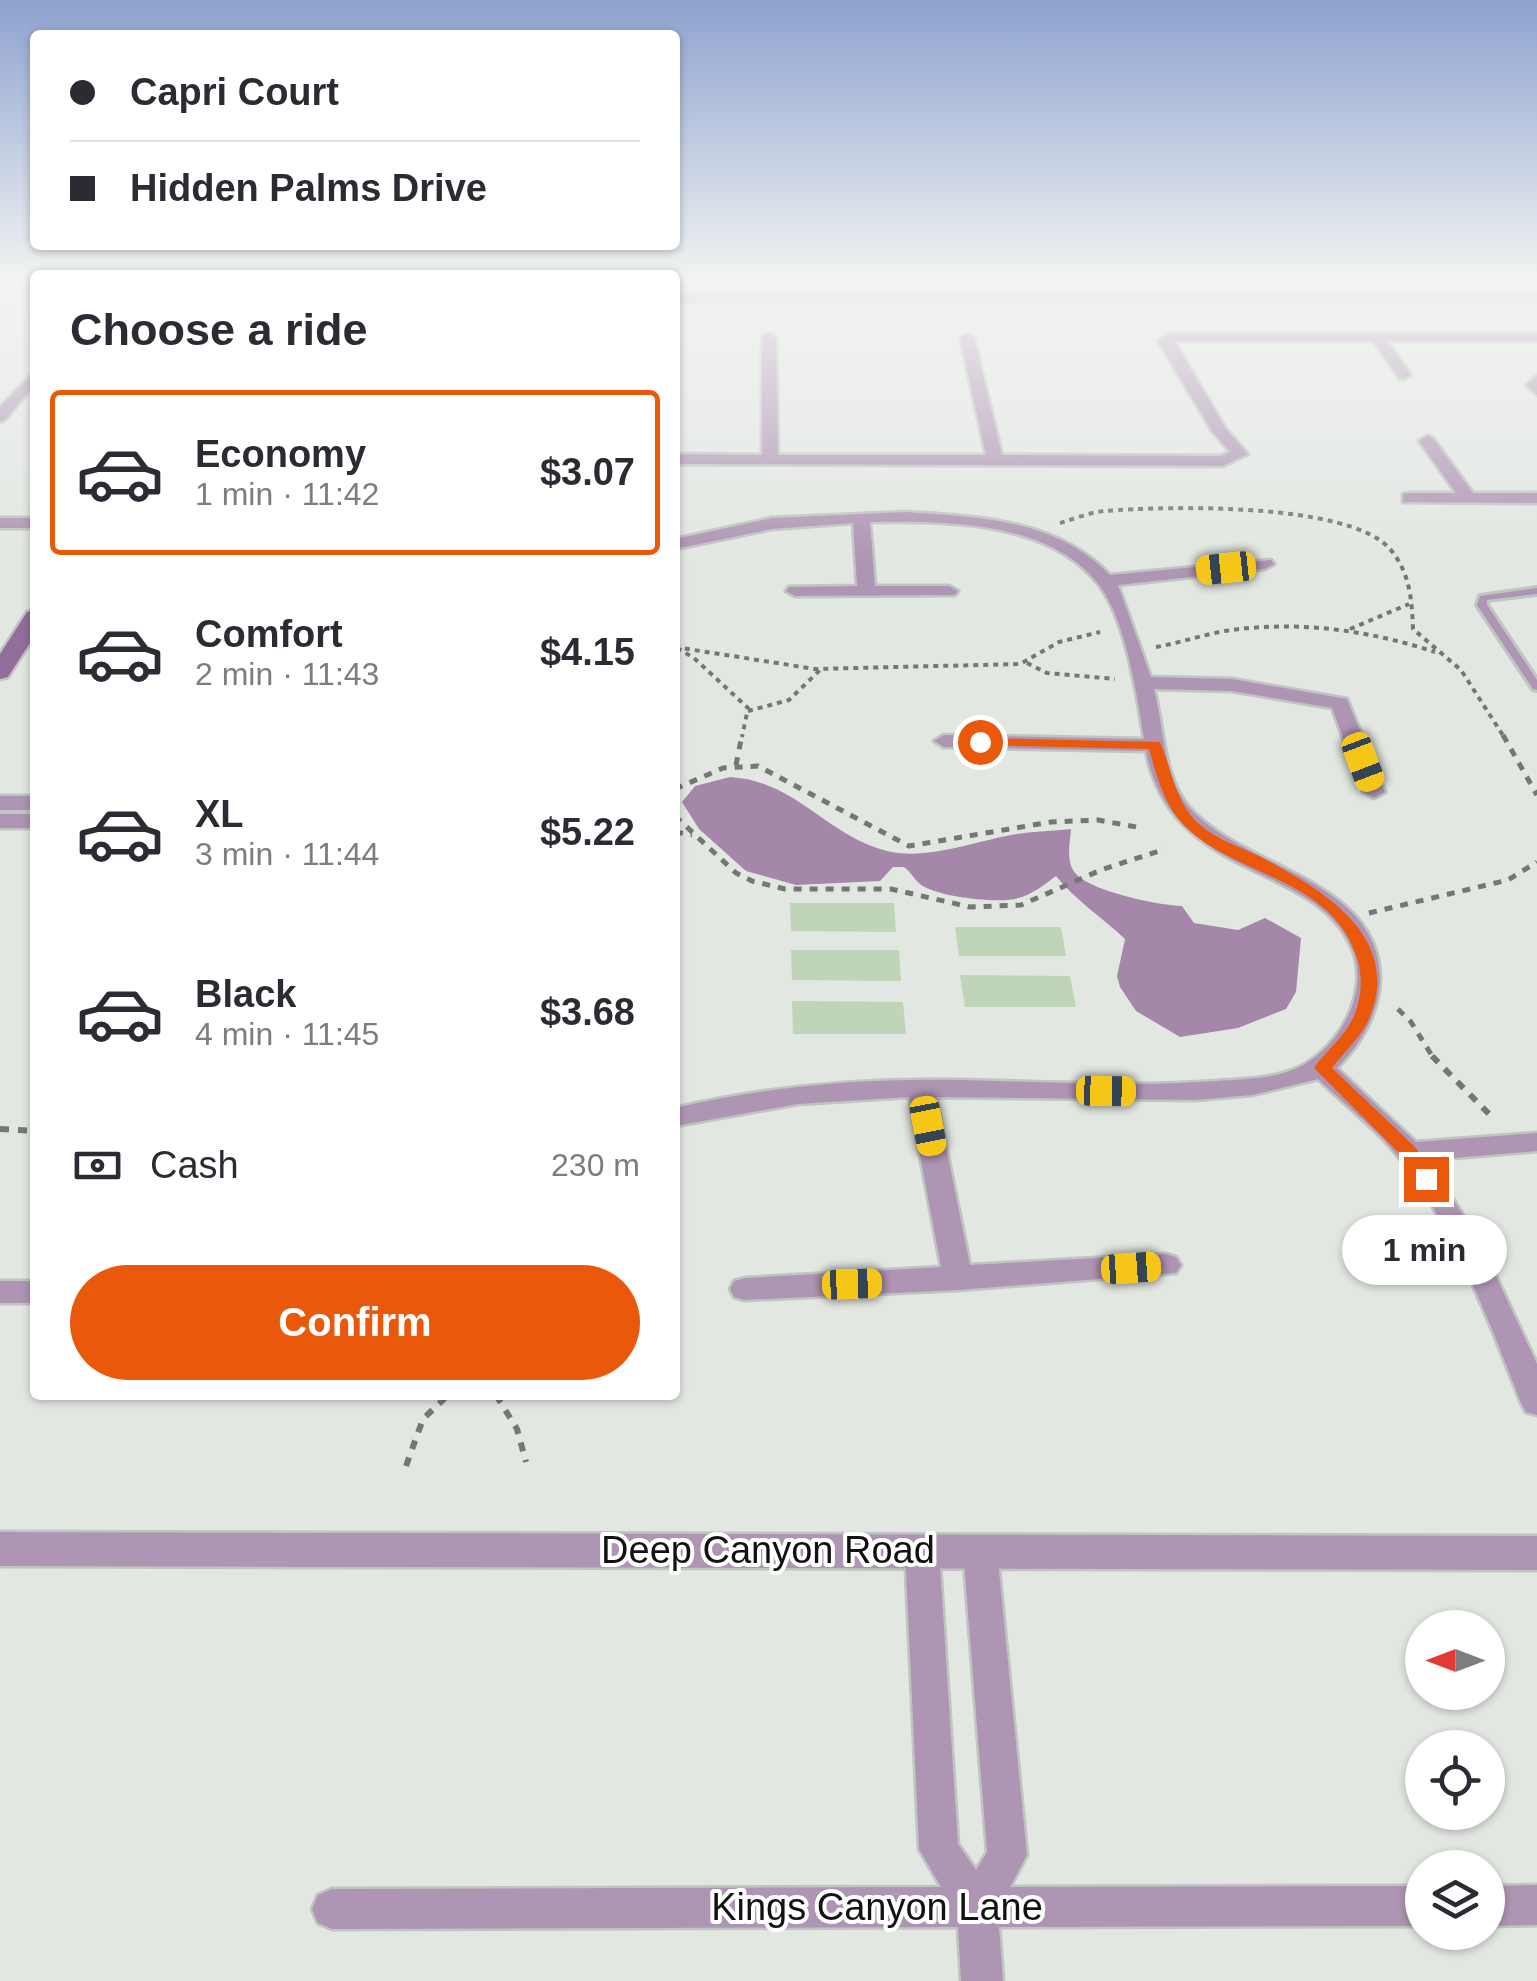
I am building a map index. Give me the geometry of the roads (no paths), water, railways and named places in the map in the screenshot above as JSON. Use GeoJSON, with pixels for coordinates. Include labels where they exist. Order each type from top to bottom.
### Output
{"type":"FeatureCollection","features":[{"type":"Feature","properties":{"kind":"main road"},"geometry":{"type":"LineString","coordinates":[[0,672],[30,625]]}},
{"type":"Feature","properties":{"kind":"street"},"geometry":{"type":"LineString","coordinates":[[769,373],[770,459]]}},
{"type":"Feature","properties":{"kind":"street"},"geometry":{"type":"LineString","coordinates":[[975,373],[995,459]]}},
{"type":"Feature","properties":{"kind":"street"},"geometry":{"type":"LineString","coordinates":[[680,459],[1235,459],[1240,454],[1185,373]]}},
{"type":"Feature","properties":{"kind":"street"},"geometry":{"type":"LineString","coordinates":[[1537,380],[1537,391]]}},
{"type":"Feature","properties":{"kind":"street"},"geometry":{"type":"LineString","coordinates":[[0,417],[30,381]]}},
{"type":"Feature","properties":{"kind":"street"},"geometry":{"type":"LineString","coordinates":[[1427,441],[1468,498]]}},
{"type":"Feature","properties":{"kind":"street"},"geometry":{"type":"LineString","coordinates":[[1409,498],[1537,498]]}},
{"type":"Feature","properties":{"kind":"street"},"geometry":{"type":"LineString","coordinates":[[861,520],[866,591]]}},
{"type":"Feature","properties":{"kind":"street"},"geometry":{"type":"LineString","coordinates":[[680,542],[706,533],[776,521],[969,520],[1024,529],[1079,552],[1108,581],[1168,790],[1192,826],[1225,849],[1249,857],[1329,902],[1360,941],[1370,977],[1360,1020],[1322,1068],[1276,1082],[1180,1092],[920,1088],[719,1105],[680,1116]]}},
{"type":"Feature","properties":{"kind":"street"},"geometry":{"type":"LineString","coordinates":[[0,523],[30,524]]}},
{"type":"Feature","properties":{"kind":"street"},"geometry":{"type":"LineString","coordinates":[[1108,581],[1265,564]]}},
{"type":"Feature","properties":{"kind":"street"},"geometry":{"type":"LineString","coordinates":[[795,591],[949,591]]}},
{"type":"Feature","properties":{"kind":"street"},"geometry":{"type":"LineString","coordinates":[[1140,683],[1232,686],[1340,703],[1374,792]]}},
{"type":"Feature","properties":{"kind":"street"},"geometry":{"type":"LineString","coordinates":[[944,741],[1155,745]]}},
{"type":"Feature","properties":{"kind":"street"},"geometry":{"type":"LineString","coordinates":[[0,803],[30,803]]}},
{"type":"Feature","properties":{"kind":"street"},"geometry":{"type":"LineString","coordinates":[[0,820],[30,821]]}},
{"type":"Feature","properties":{"kind":"street"},"geometry":{"type":"LineString","coordinates":[[1322,1068],[1410,1152],[1502,1317],[1537,1404]]}},
{"type":"Feature","properties":{"kind":"street"},"geometry":{"type":"LineString","coordinates":[[920,1088],[958,1279]]}},
{"type":"Feature","properties":{"kind":"street"},"geometry":{"type":"LineString","coordinates":[[1410,1152],[1537,1142]]}},
{"type":"Feature","properties":{"kind":"street"},"geometry":{"type":"LineString","coordinates":[[746,1289],[1166,1265]]}},
{"type":"Feature","properties":{"kind":"street"},"geometry":{"type":"LineString","coordinates":[[0,1292],[30,1292]]}},
{"type":"Feature","properties":{"kind":"street","name":"Deep Canyon Road"},"geometry":{"type":"LineString","coordinates":[[0,1548],[1537,1553]]}},
{"type":"Feature","properties":{"kind":"street"},"geometry":{"type":"LineString","coordinates":[[922,1550],[939,1850],[977,1906],[982,1981]]}},
{"type":"Feature","properties":{"kind":"street"},"geometry":{"type":"LineString","coordinates":[[977,1906],[1007,1855],[980,1550]]}},
{"type":"Feature","properties":{"kind":"street","name":"Kings Canyon Lane"},"geometry":{"type":"LineString","coordinates":[[332,1909],[1405,1906]]}},
{"type":"Feature","properties":{"kind":"street"},"geometry":{"type":"LineString","coordinates":[[1505,1906],[1537,1906]]}},
{"type":"Feature","properties":{"kind":"lane"},"geometry":{"type":"LineString","coordinates":[[1537,591],[1483,598],[1482,605],[1537,687]]}}]}
